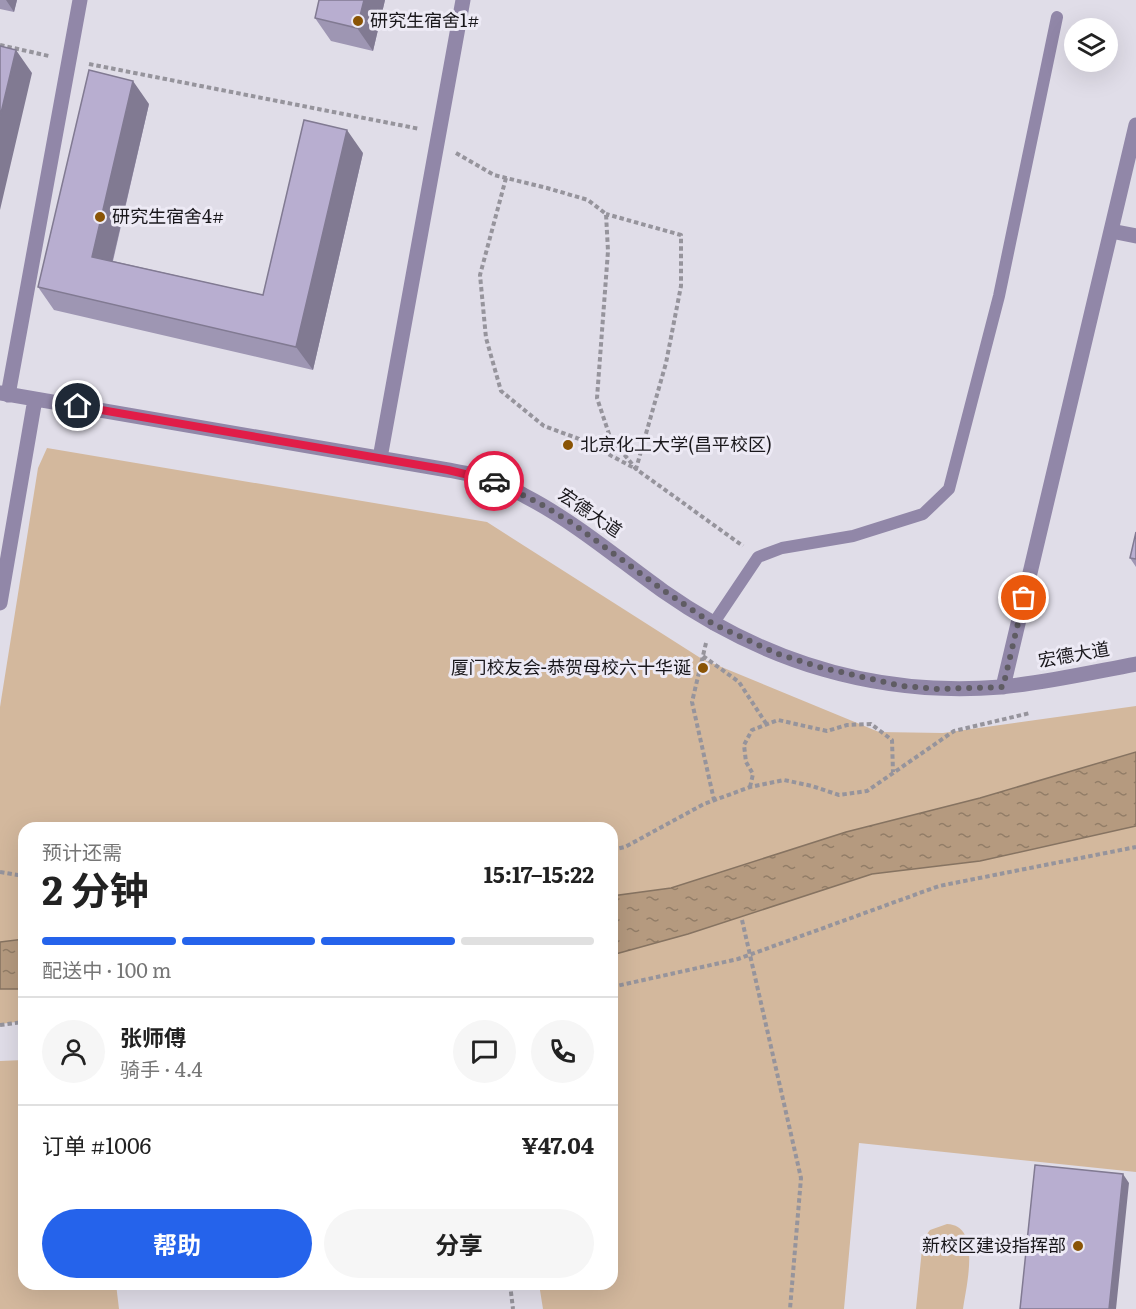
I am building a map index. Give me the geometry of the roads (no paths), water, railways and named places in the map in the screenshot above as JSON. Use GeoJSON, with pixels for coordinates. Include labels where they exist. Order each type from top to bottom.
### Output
{"type":"FeatureCollection","features":[{"type":"Feature","properties":{"kind":"street"},"geometry":{"type":"LineString","coordinates":[[4,394],[80,0]]}},
{"type":"Feature","properties":{"kind":"street"},"geometry":{"type":"LineString","coordinates":[[380,458],[463,0]]}},
{"type":"Feature","properties":{"kind":"street"},"geometry":{"type":"LineString","coordinates":[[1003,687],[1136,125]]}},
{"type":"Feature","properties":{"kind":"street"},"geometry":{"type":"LineString","coordinates":[[1111,231],[1136,236]]}},
{"type":"Feature","properties":{"kind":"street","name":"宏德大道"},"geometry":{"type":"LineString","coordinates":[[4,394],[380,458],[497,481],[572,523],[713,624],[778,654],[867,680],[938,689],[1003,687],[1136,664]]}},
{"type":"Feature","properties":{"kind":"street"},"geometry":{"type":"LineString","coordinates":[[0,600],[35,399]]}},
{"type":"Feature","properties":{"kind":"lane"},"geometry":{"type":"LineString","coordinates":[[713,624],[758,557],[782,548],[853,536],[923,514],[949,489],[999,296],[1057,17]]}},
{"type":"Feature","properties":{"kind":"water"},"geometry":{"type":"Polygon","coordinates":[[[1136,752],[1136,826],[980,861],[872,874],[688,934],[618,953],[618,895],[671,888],[846,832],[980,798],[1136,752]]]}},
{"type":"Feature","properties":{"kind":"water"},"geometry":{"type":"Polygon","coordinates":[[[18,940],[18,989],[0,989],[0,942],[18,940]]]}},
{"type":"Feature","properties":{"kind":"place","name":"研究生宿舍1#"},"geometry":{"type":"Point","coordinates":[358,21]}},
{"type":"Feature","properties":{"kind":"place","name":"研究生宿舍4#"},"geometry":{"type":"Point","coordinates":[100,217]}},
{"type":"Feature","properties":{"kind":"place","name":"北京化工大学(昌平校区)"},"geometry":{"type":"Point","coordinates":[568,445]}},
{"type":"Feature","properties":{"kind":"place","name":"厦门校友会-恭贺母校六十华诞"},"geometry":{"type":"Point","coordinates":[703,668]}},
{"type":"Feature","properties":{"kind":"place","name":"新校区建设指挥部"},"geometry":{"type":"Point","coordinates":[1078,1246]}}]}
